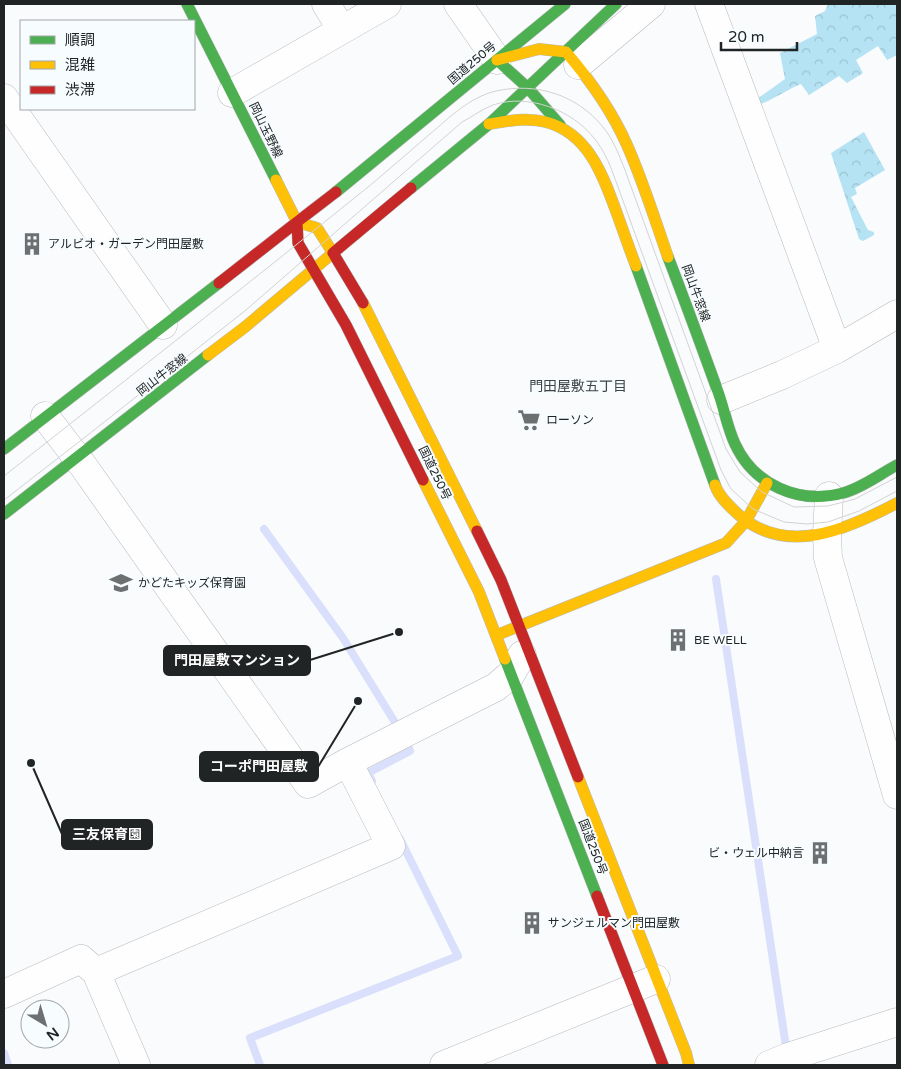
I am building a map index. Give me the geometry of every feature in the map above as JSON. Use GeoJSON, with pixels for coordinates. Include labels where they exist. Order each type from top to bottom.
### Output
{"type":"FeatureCollection","features":[{"type":"Feature","properties":{"kind":"main road","name":"岡山玉野線"},"geometry":{"type":"LineString","coordinates":[[187,4],[297,222]]}},
{"type":"Feature","properties":{"kind":"main road","name":"国道250号"},"geometry":{"type":"LineString","coordinates":[[565,4],[546,13],[497,60],[365,169],[297,222],[298,244],[346,325],[474,583],[511,674],[645,983],[686,1053],[689,1065]]}},
{"type":"Feature","properties":{"kind":"main road"},"geometry":{"type":"LineString","coordinates":[[4,449],[297,222],[317,228],[334,253],[489,124],[528,88],[572,58],[616,4]]}},
{"type":"Feature","properties":{"kind":"main road"},"geometry":{"type":"LineString","coordinates":[[497,60],[538,49],[572,58]]}},
{"type":"Feature","properties":{"kind":"main road","name":"岡山牛窓線"},"geometry":{"type":"LineString","coordinates":[[572,58],[608,111],[626,146],[721,400],[735,444],[750,467],[767,483],[799,495],[815,497],[842,493],[897,465]]}},
{"type":"Feature","properties":{"kind":"main road"},"geometry":{"type":"LineString","coordinates":[[497,60],[528,88],[560,125],[586,148],[599,168],[716,489],[731,508],[746,521],[763,531],[783,536],[805,538],[843,530],[897,503]]}},
{"type":"Feature","properties":{"kind":"main road"},"geometry":{"type":"LineString","coordinates":[[489,124],[517,119],[544,121],[560,125]]}},
{"type":"Feature","properties":{"kind":"main road","name":"国道250号"},"geometry":{"type":"LineString","coordinates":[[334,253],[369,312],[501,580],[523,636],[645,983],[663,1065]]}},
{"type":"Feature","properties":{"kind":"main road","name":"岡山牛窓線"},"geometry":{"type":"LineString","coordinates":[[4,514],[238,333],[334,253]]}},
{"type":"Feature","properties":{"kind":"main road"},"geometry":{"type":"LineString","coordinates":[[548,615],[726,543],[746,521],[767,483]]}},
{"type":"Feature","properties":{"kind":"main road"},"geometry":{"type":"LineString","coordinates":[[496,635],[523,636]]}},
{"type":"Feature","properties":{"kind":"street"},"geometry":{"type":"LineString","coordinates":[[326,4],[342,30]]}},
{"type":"Feature","properties":{"kind":"street"},"geometry":{"type":"LineString","coordinates":[[232,93],[387,4]]}},
{"type":"Feature","properties":{"kind":"street"},"geometry":{"type":"LineString","coordinates":[[458,4],[497,60]]}},
{"type":"Feature","properties":{"kind":"street"},"geometry":{"type":"LineString","coordinates":[[572,58],[651,4]]}},
{"type":"Feature","properties":{"kind":"street"},"geometry":{"type":"LineString","coordinates":[[709,4],[837,349]]}},
{"type":"Feature","properties":{"kind":"street"},"geometry":{"type":"LineString","coordinates":[[4,98],[163,325]]}},
{"type":"Feature","properties":{"kind":"street"},"geometry":{"type":"LineString","coordinates":[[721,400],[782,376],[837,349],[897,314]]}},
{"type":"Feature","properties":{"kind":"street"},"geometry":{"type":"LineString","coordinates":[[45,416],[308,784],[496,687],[511,674],[523,636],[548,615]]}},
{"type":"Feature","properties":{"kind":"street"},"geometry":{"type":"LineString","coordinates":[[829,496],[828,558],[897,795]]}},
{"type":"Feature","properties":{"kind":"street"},"geometry":{"type":"LineString","coordinates":[[96,972],[392,846],[348,762]]}},
{"type":"Feature","properties":{"kind":"street"},"geometry":{"type":"LineString","coordinates":[[4,994],[81,959],[96,972],[136,1065]]}},
{"type":"Feature","properties":{"kind":"street"},"geometry":{"type":"LineString","coordinates":[[444,1065],[645,983]]}},
{"type":"Feature","properties":{"kind":"street"},"geometry":{"type":"LineString","coordinates":[[768,1065],[897,1022]]}},
{"type":"Feature","properties":{"kind":"green space"},"geometry":{"type":"Polygon","coordinates":[[[828,4],[897,4],[897,55],[887,60],[878,46],[856,60],[863,73],[847,83],[839,76],[809,95],[801,84],[755,106],[753,102],[785,79],[780,53],[817,34],[815,16],[825,11],[828,4]]]}},
{"type":"Feature","properties":{"kind":"green space"},"geometry":{"type":"Polygon","coordinates":[[[864,132],[885,170],[855,188],[857,194],[851,197],[868,230],[874,232],[874,235],[863,241],[859,239],[831,153],[864,132]]]}},
{"type":"Feature","properties":{"kind":"waterway"},"geometry":{"type":"LineString","coordinates":[[264,529],[343,638],[396,724]]}},
{"type":"Feature","properties":{"kind":"waterway"},"geometry":{"type":"LineString","coordinates":[[716,579],[786,1047]]}},
{"type":"Feature","properties":{"kind":"waterway"},"geometry":{"type":"LineString","coordinates":[[372,781],[368,773],[410,751],[409,748]]}},
{"type":"Feature","properties":{"kind":"waterway"},"geometry":{"type":"LineString","coordinates":[[260,1065],[250,1038],[458,956],[400,839]]}},
{"type":"Feature","properties":{"kind":"waterway"},"geometry":{"type":"LineString","coordinates":[[4,1053],[8,1065]]}},
{"type":"Feature","properties":{"kind":"tram line"},"geometry":{"type":"LineString","coordinates":[[4,476],[373,183],[461,108],[478,98],[496,91],[526,88],[541,90],[569,99],[593,116],[613,142],[625,170],[726,449],[740,472],[762,492],[794,507],[828,506],[855,499],[897,477]]}},
{"type":"Feature","properties":{"kind":"tram line"},"geometry":{"type":"LineString","coordinates":[[4,500],[246,310],[462,122],[493,105],[520,101],[548,106],[574,119],[585,128],[603,151],[614,176],[721,470],[731,489],[753,509],[784,522],[807,524],[828,522],[859,511],[897,491]]}},
{"type":"Feature","properties":{"kind":"traffic: fast"},"geometry":{"type":"LineString","coordinates":[[187,4],[276,180]]}},
{"type":"Feature","properties":{"kind":"traffic: fast"},"geometry":{"type":"LineString","coordinates":[[336,192],[565,4]]}},
{"type":"Feature","properties":{"kind":"traffic: fast"},"geometry":{"type":"LineString","coordinates":[[411,188],[489,124],[616,4]]}},
{"type":"Feature","properties":{"kind":"traffic: fast"},"geometry":{"type":"LineString","coordinates":[[497,60],[528,88],[560,125]]}},
{"type":"Feature","properties":{"kind":"traffic: fast"},"geometry":{"type":"LineString","coordinates":[[668,257],[732,437],[743,458],[754,471],[766,481],[795,494],[827,496],[857,488],[897,465]]}},
{"type":"Feature","properties":{"kind":"traffic: fast"},"geometry":{"type":"LineString","coordinates":[[636,266],[715,485]]}},
{"type":"Feature","properties":{"kind":"traffic: fast"},"geometry":{"type":"LineString","coordinates":[[4,449],[219,283]]}},
{"type":"Feature","properties":{"kind":"traffic: fast"},"geometry":{"type":"LineString","coordinates":[[4,514],[208,355]]}},
{"type":"Feature","properties":{"kind":"traffic: fast"},"geometry":{"type":"LineString","coordinates":[[505,659],[597,896]]}},
{"type":"Feature","properties":{"kind":"traffic: slow"},"geometry":{"type":"LineString","coordinates":[[497,60],[539,49],[566,52],[600,96],[621,132],[649,201],[668,257]]}},
{"type":"Feature","properties":{"kind":"traffic: slow"},"geometry":{"type":"LineString","coordinates":[[489,124],[532,120],[546,122],[573,135],[592,157],[599,170],[636,266]]}},
{"type":"Feature","properties":{"kind":"traffic: slow"},"geometry":{"type":"LineString","coordinates":[[208,355],[245,327],[333,253],[317,228],[297,222],[276,180]]}},
{"type":"Feature","properties":{"kind":"traffic: slow"},"geometry":{"type":"LineString","coordinates":[[363,303],[477,531]]}},
{"type":"Feature","properties":{"kind":"traffic: slow"},"geometry":{"type":"LineString","coordinates":[[423,480],[479,592],[505,659]]}},
{"type":"Feature","properties":{"kind":"traffic: slow"},"geometry":{"type":"LineString","coordinates":[[497,635],[726,543],[746,521],[767,483]]}},
{"type":"Feature","properties":{"kind":"traffic: slow"},"geometry":{"type":"LineString","coordinates":[[715,485],[719,494],[729,505],[739,515],[758,528],[777,534],[797,537],[838,529],[858,522],[897,503]]}},
{"type":"Feature","properties":{"kind":"traffic: slow"},"geometry":{"type":"LineString","coordinates":[[578,777],[686,1053],[689,1065]]}},
{"type":"Feature","properties":{"kind":"traffic: jam"},"geometry":{"type":"LineString","coordinates":[[363,303],[333,253],[411,188]]}},
{"type":"Feature","properties":{"kind":"traffic: jam"},"geometry":{"type":"LineString","coordinates":[[336,192],[297,222],[298,243],[346,325],[423,480]]}},
{"type":"Feature","properties":{"kind":"traffic: jam"},"geometry":{"type":"LineString","coordinates":[[219,283],[297,222]]}},
{"type":"Feature","properties":{"kind":"traffic: jam"},"geometry":{"type":"LineString","coordinates":[[477,531],[501,580],[578,777]]}},
{"type":"Feature","properties":{"kind":"traffic: jam"},"geometry":{"type":"LineString","coordinates":[[597,896],[663,1065]]}},
{"type":"Feature","properties":{"kind":"place","name":"アルビオ・ガーデン門田屋敷"},"geometry":{"type":"Point","coordinates":[32,244]}},
{"type":"Feature","properties":{"kind":"place","name":"ローソン"},"geometry":{"type":"Point","coordinates":[529,420]}},
{"type":"Feature","properties":{"kind":"place","name":"かどたキッズ保育園"},"geometry":{"type":"Point","coordinates":[121,583]}},
{"type":"Feature","properties":{"kind":"place","name":"門田屋敷マンション"},"geometry":{"type":"Point","coordinates":[399,632]}},
{"type":"Feature","properties":{"kind":"place","name":"BE WELL"},"geometry":{"type":"Point","coordinates":[678,640]}},
{"type":"Feature","properties":{"kind":"place","name":"コーポ門田屋敷"},"geometry":{"type":"Point","coordinates":[358,701]}},
{"type":"Feature","properties":{"kind":"place","name":"三友保育園"},"geometry":{"type":"Point","coordinates":[31,763]}},
{"type":"Feature","properties":{"kind":"place","name":"ビ・ウェル中納言"},"geometry":{"type":"Point","coordinates":[820,853]}},
{"type":"Feature","properties":{"kind":"place","name":"サンジェルマン門田屋敷"},"geometry":{"type":"Point","coordinates":[532,923]}},
{"type":"Feature","properties":{"kind":"district","name":"門田屋敷五丁目"},"geometry":{"type":"Point","coordinates":[578,386]}}]}
